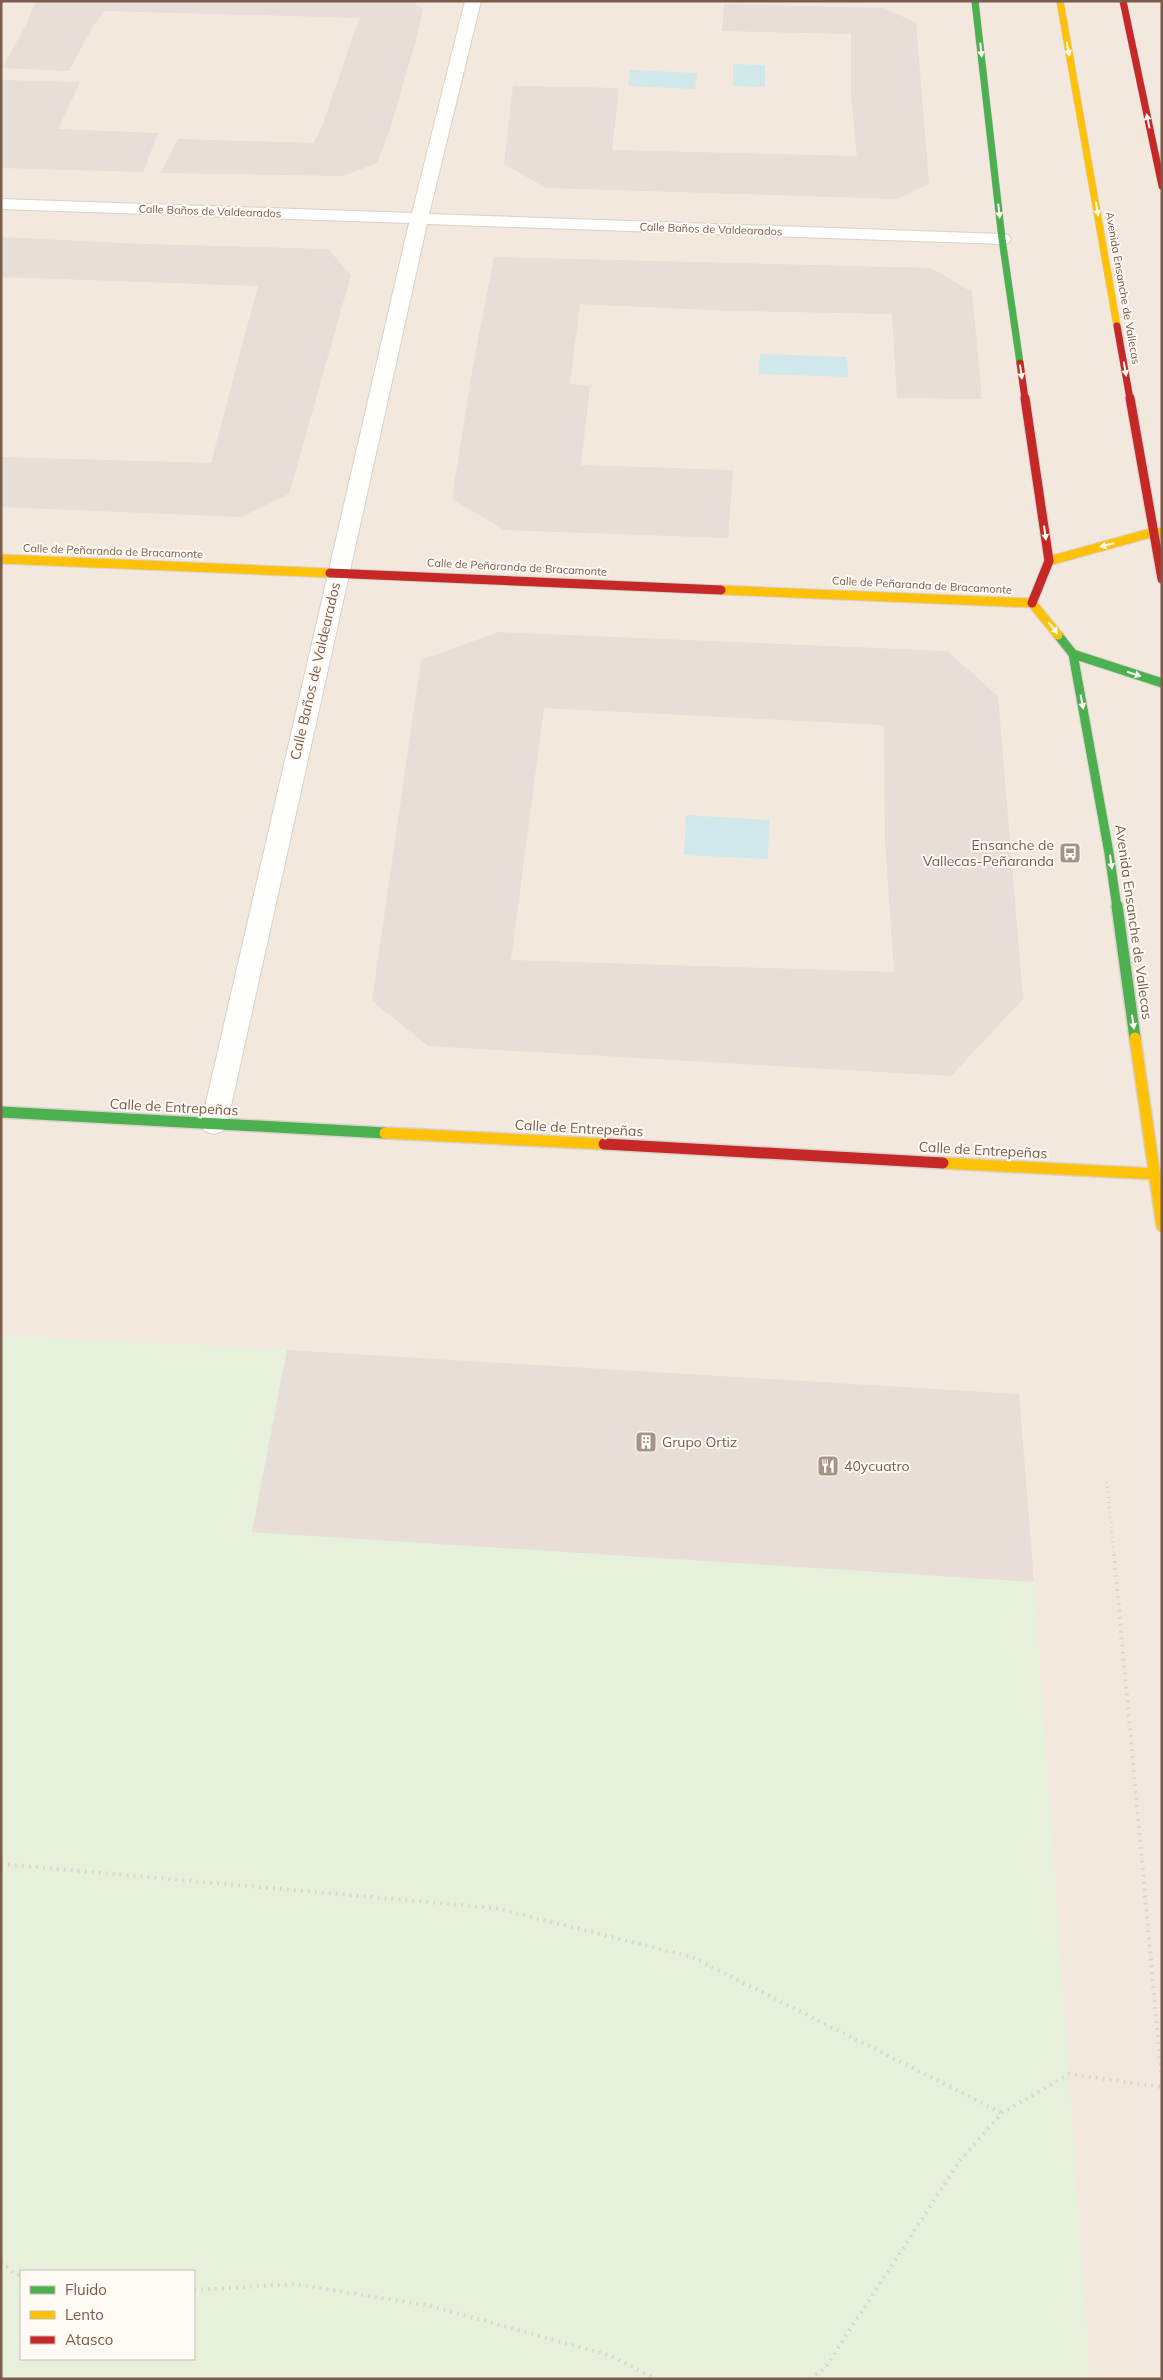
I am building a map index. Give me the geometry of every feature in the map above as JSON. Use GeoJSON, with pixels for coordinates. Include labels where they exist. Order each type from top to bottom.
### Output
{"type":"FeatureCollection","features":[{"type":"Feature","properties":{"kind":"main road"},"geometry":{"type":"LineString","coordinates":[[975,1],[1002,239],[1049,561],[1032,603],[1073,654],[1162,683]]}},
{"type":"Feature","properties":{"kind":"main road","name":"Avenida Ensanche de Vallecas"},"geometry":{"type":"LineString","coordinates":[[1060,1],[1158,533],[1162,579]]}},
{"type":"Feature","properties":{"kind":"main road"},"geometry":{"type":"LineString","coordinates":[[1123,1],[1162,186]]}},
{"type":"Feature","properties":{"kind":"main road"},"geometry":{"type":"LineString","coordinates":[[1049,561],[1158,533]]}},
{"type":"Feature","properties":{"kind":"main road","name":"Calle de Peñaranda de Bracamonte"},"geometry":{"type":"LineString","coordinates":[[1,560],[338,572],[1032,603]]}},
{"type":"Feature","properties":{"kind":"main road","name":"Avenida Ensanche de Vallecas"},"geometry":{"type":"LineString","coordinates":[[1073,654],[1110,853],[1162,1226]]}},
{"type":"Feature","properties":{"kind":"main road","name":"Calle de Entrepeñas"},"geometry":{"type":"LineString","coordinates":[[1,1112],[1155,1174]]}},
{"type":"Feature","properties":{"kind":"street","name":"Calle Baños de Valdearados"},"geometry":{"type":"LineString","coordinates":[[214,1124],[427,184],[472,1]]}},
{"type":"Feature","properties":{"kind":"street","name":"Calle Baños de Valdearados"},"geometry":{"type":"LineString","coordinates":[[1,204],[1002,239]]}},
{"type":"Feature","properties":{"kind":"path"},"geometry":{"type":"LineString","coordinates":[[1107,1482],[1162,2082]]}},
{"type":"Feature","properties":{"kind":"path"},"geometry":{"type":"LineString","coordinates":[[1,1864],[495,1908],[683,1954],[1002,2113]]}},
{"type":"Feature","properties":{"kind":"path"},"geometry":{"type":"LineString","coordinates":[[810,2379],[825,2368],[959,2162],[1002,2113],[1069,2074],[1162,2086]]}},
{"type":"Feature","properties":{"kind":"path"},"geometry":{"type":"LineString","coordinates":[[1,2262],[13,2273],[20,2276]]}},
{"type":"Feature","properties":{"kind":"path"},"geometry":{"type":"LineString","coordinates":[[195,2290],[296,2284],[431,2306],[612,2356],[655,2379]]}},
{"type":"Feature","properties":{"kind":"shaded area"},"geometry":{"type":"Polygon","coordinates":[[[1,1],[1162,1],[1162,2379],[1,2379],[1,1]]]}},
{"type":"Feature","properties":{"kind":"green space"},"geometry":{"type":"Polygon","coordinates":[[[1,1335],[287,1350],[252,1532],[1034,1582],[1090,2379],[1,2379],[1,1335]]]}},
{"type":"Feature","properties":{"kind":"water"},"geometry":{"type":"Polygon","coordinates":[[[733,64],[765,65],[765,87],[733,86],[733,64]]]}},
{"type":"Feature","properties":{"kind":"water"},"geometry":{"type":"Polygon","coordinates":[[[630,70],[697,73],[695,89],[628,86],[630,70]]]}},
{"type":"Feature","properties":{"kind":"water"},"geometry":{"type":"Polygon","coordinates":[[[760,354],[847,357],[848,377],[759,374],[760,354]]]}},
{"type":"Feature","properties":{"kind":"water"},"geometry":{"type":"Polygon","coordinates":[[[686,815],[769,820],[768,859],[684,855],[686,815]]]}},
{"type":"Feature","properties":{"kind":"building"},"geometry":{"type":"Polygon","coordinates":[[[36,1],[412,1],[423,9],[391,126],[377,163],[343,176],[161,173],[178,139],[314,143],[323,124],[354,33],[361,18],[104,11],[93,26],[69,71],[2,68],[27,23],[36,1]]]}},
{"type":"Feature","properties":{"kind":"building"},"geometry":{"type":"Polygon","coordinates":[[[724,4],[884,8],[916,23],[929,184],[897,199],[546,188],[504,164],[513,86],[619,88],[612,150],[857,156],[851,95],[851,34],[722,31],[724,4]]]}},
{"type":"Feature","properties":{"kind":"building"},"geometry":{"type":"Polygon","coordinates":[[[1,80],[80,82],[58,129],[158,133],[143,172],[1,168],[1,132],[4,127],[1,127],[1,80]]]}},
{"type":"Feature","properties":{"kind":"building"},"geometry":{"type":"Polygon","coordinates":[[[1,237],[143,244],[328,249],[351,275],[289,494],[241,517],[1,507],[1,457],[211,463],[258,286],[1,277],[1,237]]]}},
{"type":"Feature","properties":{"kind":"building"},"geometry":{"type":"Polygon","coordinates":[[[494,257],[931,268],[972,292],[982,399],[897,398],[892,314],[731,311],[580,304],[570,384],[590,386],[581,465],[733,470],[728,538],[504,530],[452,499],[471,377],[494,257]]]}},
{"type":"Feature","properties":{"kind":"building"},"geometry":{"type":"Polygon","coordinates":[[[499,632],[947,651],[998,696],[1023,999],[951,1076],[428,1046],[372,1001],[421,660],[499,632]],[[544,708],[511,960],[894,972],[885,840],[884,725],[544,708]]]}},
{"type":"Feature","properties":{"kind":"building","name":"Grupo Ortiz"},"geometry":{"type":"Polygon","coordinates":[[[287,1350],[1019,1394],[1034,1582],[252,1532],[287,1350]]]}},
{"type":"Feature","properties":{"kind":"traffic: fast"},"geometry":{"type":"LineString","coordinates":[[975,1],[1002,239],[1020,363]]}},
{"type":"Feature","properties":{"kind":"traffic: fast"},"geometry":{"type":"LineString","coordinates":[[1058,635],[1073,654],[1162,683]]}},
{"type":"Feature","properties":{"kind":"traffic: fast"},"geometry":{"type":"LineString","coordinates":[[1073,654],[1109,853],[1135,1038]]}},
{"type":"Feature","properties":{"kind":"traffic: fast"},"geometry":{"type":"LineString","coordinates":[[1,1112],[385,1133]]}},
{"type":"Feature","properties":{"kind":"traffic: slow"},"geometry":{"type":"LineString","coordinates":[[1060,1],[1117,326]]}},
{"type":"Feature","properties":{"kind":"traffic: slow"},"geometry":{"type":"LineString","coordinates":[[1049,561],[1154,532],[1162,533]]}},
{"type":"Feature","properties":{"kind":"traffic: slow"},"geometry":{"type":"LineString","coordinates":[[1,559],[330,573]]}},
{"type":"Feature","properties":{"kind":"traffic: slow"},"geometry":{"type":"LineString","coordinates":[[721,590],[1032,603],[1058,635]]}},
{"type":"Feature","properties":{"kind":"traffic: slow"},"geometry":{"type":"LineString","coordinates":[[1135,1038],[1162,1226]]}},
{"type":"Feature","properties":{"kind":"traffic: slow"},"geometry":{"type":"LineString","coordinates":[[385,1133],[604,1144]]}},
{"type":"Feature","properties":{"kind":"traffic: slow"},"geometry":{"type":"LineString","coordinates":[[943,1163],[1155,1174]]}},
{"type":"Feature","properties":{"kind":"traffic: jam"},"geometry":{"type":"LineString","coordinates":[[1123,1],[1162,186]]}},
{"type":"Feature","properties":{"kind":"traffic: jam"},"geometry":{"type":"LineString","coordinates":[[1117,326],[1162,579]]}},
{"type":"Feature","properties":{"kind":"traffic: jam"},"geometry":{"type":"LineString","coordinates":[[1020,363],[1049,561],[1032,603]]}},
{"type":"Feature","properties":{"kind":"traffic: jam"},"geometry":{"type":"LineString","coordinates":[[330,573],[721,590]]}},
{"type":"Feature","properties":{"kind":"traffic: jam"},"geometry":{"type":"LineString","coordinates":[[604,1144],[943,1163]]}},
{"type":"Feature","properties":{"kind":"place","name":"Ensanche de Vallecas-Peñaranda"},"geometry":{"type":"Point","coordinates":[1070,853]}},
{"type":"Feature","properties":{"kind":"place","name":"Grupo Ortiz"},"geometry":{"type":"Point","coordinates":[646,1442]}},
{"type":"Feature","properties":{"kind":"place","name":"40ycuatro"},"geometry":{"type":"Point","coordinates":[828,1466]}}]}
